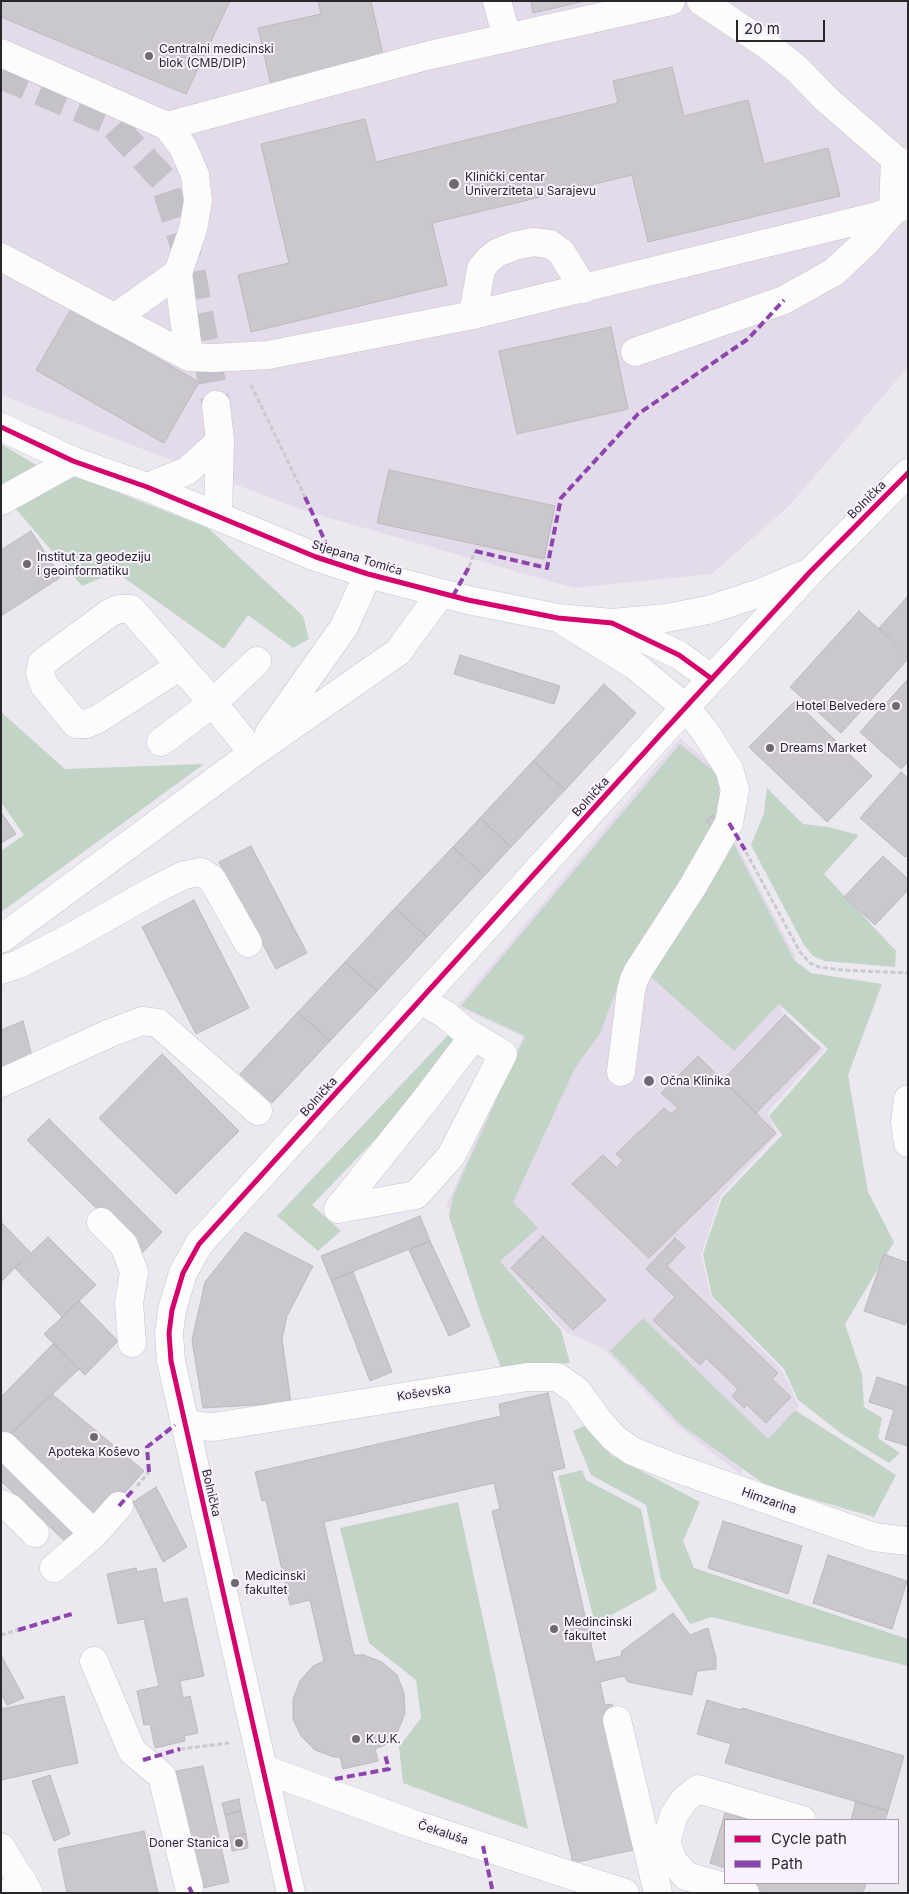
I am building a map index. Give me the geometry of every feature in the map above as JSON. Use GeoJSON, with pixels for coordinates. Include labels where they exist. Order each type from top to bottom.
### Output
{"type":"FeatureCollection","features":[{"type":"Feature","properties":{"kind":"street"},"geometry":{"type":"LineString","coordinates":[[498,1],[507,38]]}},
{"type":"Feature","properties":{"kind":"street"},"geometry":{"type":"LineString","coordinates":[[166,126],[426,56],[671,1]]}},
{"type":"Feature","properties":{"kind":"street"},"geometry":{"type":"LineString","coordinates":[[635,352],[784,300],[834,272],[901,208],[902,163],[826,99],[797,69],[767,45],[701,1]]}},
{"type":"Feature","properties":{"kind":"street"},"geometry":{"type":"LineString","coordinates":[[1,53],[166,126],[183,147],[195,175],[198,201],[193,228],[178,273],[189,356]]}},
{"type":"Feature","properties":{"kind":"street"},"geometry":{"type":"LineString","coordinates":[[1,256],[189,356],[268,355],[473,315],[901,208]]}},
{"type":"Feature","properties":{"kind":"street"},"geometry":{"type":"LineString","coordinates":[[473,315],[481,269],[488,260],[498,253],[514,246],[533,242],[550,244],[562,252],[584,288]]}},
{"type":"Feature","properties":{"kind":"street"},"geometry":{"type":"LineString","coordinates":[[116,317],[178,273]]}},
{"type":"Feature","properties":{"kind":"street"},"geometry":{"type":"LineString","coordinates":[[216,405],[220,441],[218,516]]}},
{"type":"Feature","properties":{"kind":"street","name":"Stjepana Tomića"},"geometry":{"type":"LineString","coordinates":[[1,427],[73,461],[147,487],[316,557],[368,574],[558,618],[612,623],[679,655],[712,679]]}},
{"type":"Feature","properties":{"kind":"street"},"geometry":{"type":"LineString","coordinates":[[147,487],[187,471],[220,441]]}},
{"type":"Feature","properties":{"kind":"street"},"geometry":{"type":"LineString","coordinates":[[1,501],[73,461]]}},
{"type":"Feature","properties":{"kind":"street","name":"Bolnička"},"geometry":{"type":"LineString","coordinates":[[291,1893],[171,1361],[169,1333],[172,1310],[183,1272],[199,1244],[810,572],[904,485]]}},
{"type":"Feature","properties":{"kind":"street"},"geometry":{"type":"LineString","coordinates":[[612,623],[666,618],[708,610],[760,593],[810,572]]}},
{"type":"Feature","properties":{"kind":"street"},"geometry":{"type":"LineString","coordinates":[[255,752],[344,627],[368,574]]}},
{"type":"Feature","properties":{"kind":"street"},"geometry":{"type":"LineString","coordinates":[[1,939],[255,752],[398,652],[441,592]]}},
{"type":"Feature","properties":{"kind":"street"},"geometry":{"type":"LineString","coordinates":[[180,666],[98,719],[86,724],[76,724],[44,684],[40,673],[42,663],[111,612],[119,609],[131,609],[255,752]]}},
{"type":"Feature","properties":{"kind":"street","name":"Stjepana Tomića"},"geometry":{"type":"LineString","coordinates":[[558,618],[634,665],[686,708],[704,730],[729,769],[735,789],[729,824],[693,886],[634,980],[621,1072]]}},
{"type":"Feature","properties":{"kind":"street"},"geometry":{"type":"LineString","coordinates":[[161,742],[213,703],[257,661]]}},
{"type":"Feature","properties":{"kind":"street"},"geometry":{"type":"LineString","coordinates":[[1,970],[19,964],[73,936],[184,875],[202,872],[212,879],[248,943]]}},
{"type":"Feature","properties":{"kind":"street"},"geometry":{"type":"LineString","coordinates":[[421,1000],[503,1054],[451,1156],[416,1195],[338,1208],[426,1099],[473,1036]]}},
{"type":"Feature","properties":{"kind":"street"},"geometry":{"type":"LineString","coordinates":[[1,1082],[110,1033],[142,1021],[158,1023],[258,1111]]}},
{"type":"Feature","properties":{"kind":"street"},"geometry":{"type":"LineString","coordinates":[[908,1099],[905,1122],[908,1143]]}},
{"type":"Feature","properties":{"kind":"street"},"geometry":{"type":"LineString","coordinates":[[101,1222],[124,1246],[134,1272],[129,1303],[132,1343]]}},
{"type":"Feature","properties":{"kind":"street","name":"Koševska"},"geometry":{"type":"LineString","coordinates":[[185,1425],[214,1427],[527,1377],[558,1377],[577,1391],[614,1438],[632,1451]]}},
{"type":"Feature","properties":{"kind":"street"},"geometry":{"type":"LineString","coordinates":[[4,1446],[94,1534]]}},
{"type":"Feature","properties":{"kind":"street","name":"Himzarina"},"geometry":{"type":"LineString","coordinates":[[632,1451],[673,1468],[874,1537],[908,1541]]}},
{"type":"Feature","properties":{"kind":"street"},"geometry":{"type":"LineString","coordinates":[[54,1568],[94,1534],[126,1498]]}},
{"type":"Feature","properties":{"kind":"street"},"geometry":{"type":"LineString","coordinates":[[1,1504],[10,1508],[35,1532]]}},
{"type":"Feature","properties":{"kind":"street"},"geometry":{"type":"LineString","coordinates":[[874,1537],[908,1559]]}},
{"type":"Feature","properties":{"kind":"street"},"geometry":{"type":"LineString","coordinates":[[94,1661],[132,1750],[162,1776],[189,1887]]}},
{"type":"Feature","properties":{"kind":"street"},"geometry":{"type":"LineString","coordinates":[[617,1720],[658,1893]]}},
{"type":"Feature","properties":{"kind":"street","name":"Čekaluša"},"geometry":{"type":"LineString","coordinates":[[264,1769],[410,1823],[625,1893]]}},
{"type":"Feature","properties":{"kind":"street"},"geometry":{"type":"LineString","coordinates":[[745,1893],[686,1876],[674,1861],[666,1842],[674,1815],[685,1799],[698,1789],[799,1819]]}},
{"type":"Feature","properties":{"kind":"street"},"geometry":{"type":"LineString","coordinates":[[1,1847],[20,1889]]}},
{"type":"Feature","properties":{"kind":"path"},"geometry":{"type":"LineString","coordinates":[[237,356],[305,497]]}},
{"type":"Feature","properties":{"kind":"path"},"geometry":{"type":"LineString","coordinates":[[469,567],[475,551]]}},
{"type":"Feature","properties":{"kind":"path"},"geometry":{"type":"LineString","coordinates":[[745,850],[800,952],[810,963],[819,968],[908,973]]}},
{"type":"Feature","properties":{"kind":"path"},"geometry":{"type":"LineString","coordinates":[[126,1498],[150,1472]]}},
{"type":"Feature","properties":{"kind":"path"},"geometry":{"type":"LineString","coordinates":[[1,1635],[18,1630]]}},
{"type":"Feature","properties":{"kind":"path"},"geometry":{"type":"LineString","coordinates":[[180,1749],[257,1739]]}},
{"type":"Feature","properties":{"kind":"shaded area","name":"Klinički centar Univerziteta u Sarajevu"},"geometry":{"type":"Polygon","coordinates":[[[1,1],[908,1],[908,367],[790,505],[712,574],[574,588],[305,511],[1,395],[1,1]]]}},
{"type":"Feature","properties":{"kind":"shaded area","name":"Očna Klinika"},"geometry":{"type":"Polygon","coordinates":[[[680,738],[719,771],[732,836],[796,957],[780,1010],[824,1049],[767,1113],[778,1134],[721,1195],[701,1256],[711,1297],[782,1370],[799,1406],[740,1474],[676,1425],[604,1349],[566,1332],[446,1206],[523,1037],[457,1006],[680,738]]]}},
{"type":"Feature","properties":{"kind":"green space"},"geometry":{"type":"Polygon","coordinates":[[[1,444],[36,465],[1,488],[1,444]]]}},
{"type":"Feature","properties":{"kind":"green space"},"geometry":{"type":"Polygon","coordinates":[[[73,475],[208,528],[303,616],[309,639],[293,648],[248,615],[224,649],[116,572],[82,586],[16,509],[73,475]]]}},
{"type":"Feature","properties":{"kind":"green space"},"geometry":{"type":"Polygon","coordinates":[[[1,712],[65,769],[204,764],[1,912],[1,851],[24,835],[1,802],[1,712]]]}},
{"type":"Feature","properties":{"kind":"green space"},"geometry":{"type":"Polygon","coordinates":[[[680,744],[717,774],[722,809],[716,827],[627,963],[600,1033],[575,1068],[513,1202],[538,1228],[500,1261],[561,1330],[570,1363],[502,1370],[481,1315],[449,1216],[453,1196],[525,1036],[461,1006],[680,744]]]}},
{"type":"Feature","properties":{"kind":"green space"},"geometry":{"type":"Polygon","coordinates":[[[767,788],[803,824],[828,827],[859,835],[824,874],[896,951],[895,967],[825,961],[813,956],[804,945],[751,845],[764,813],[767,788]]]}},
{"type":"Feature","properties":{"kind":"green space"},"geometry":{"type":"Polygon","coordinates":[[[732,840],[794,960],[811,973],[882,984],[848,1075],[868,1192],[894,1242],[845,1324],[862,1375],[864,1407],[882,1418],[878,1438],[900,1453],[889,1463],[842,1434],[798,1400],[784,1369],[712,1296],[703,1254],[722,1198],[782,1135],[769,1116],[828,1049],[779,1004],[734,1051],[642,969],[732,840]]]}},
{"type":"Feature","properties":{"kind":"green space"},"geometry":{"type":"Polygon","coordinates":[[[451,1032],[455,1038],[413,1100],[312,1205],[341,1231],[318,1251],[277,1216],[451,1032]]]}},
{"type":"Feature","properties":{"kind":"green space"},"geometry":{"type":"Polygon","coordinates":[[[643,1318],[768,1439],[795,1410],[896,1475],[874,1517],[767,1486],[681,1425],[610,1351],[643,1318]]]}},
{"type":"Feature","properties":{"kind":"green space"},"geometry":{"type":"Polygon","coordinates":[[[586,1425],[611,1455],[700,1502],[683,1541],[694,1568],[908,1639],[908,1666],[712,1617],[690,1624],[661,1579],[646,1505],[591,1475],[573,1431],[586,1425]]]}},
{"type":"Feature","properties":{"kind":"green space"},"geometry":{"type":"Polygon","coordinates":[[[582,1470],[586,1480],[641,1509],[657,1590],[595,1624],[558,1476],[582,1470]]]}},
{"type":"Feature","properties":{"kind":"green space"},"geometry":{"type":"Polygon","coordinates":[[[458,1502],[528,1829],[403,1783],[399,1747],[421,1718],[416,1680],[369,1643],[340,1528],[458,1502]]]}},
{"type":"Feature","properties":{"kind":"building","name":"Centralni medicinski blok (CMB/DIP)"},"geometry":{"type":"Polygon","coordinates":[[[1,1],[230,1],[186,94],[1,17],[1,1]]]}},
{"type":"Feature","properties":{"kind":"building"},"geometry":{"type":"Polygon","coordinates":[[[318,1],[371,1],[384,59],[271,85],[258,28],[321,14],[318,1]]]}},
{"type":"Feature","properties":{"kind":"building"},"geometry":{"type":"Polygon","coordinates":[[[531,1],[585,1],[533,13],[531,1]]]}},
{"type":"Feature","properties":{"kind":"building"},"geometry":{"type":"Polygon","coordinates":[[[672,67],[684,116],[748,100],[764,164],[828,148],[840,196],[648,242],[632,175],[432,223],[447,285],[251,332],[238,275],[289,263],[261,144],[365,119],[376,162],[618,103],[613,81],[672,67]]]}},
{"type":"Feature","properties":{"kind":"building"},"geometry":{"type":"Polygon","coordinates":[[[71,309],[199,382],[164,443],[36,370],[71,309]]]}},
{"type":"Feature","properties":{"kind":"building"},"geometry":{"type":"Polygon","coordinates":[[[611,327],[628,409],[517,434],[499,351],[611,327]]]}},
{"type":"Feature","properties":{"kind":"building"},"geometry":{"type":"Polygon","coordinates":[[[389,470],[555,506],[544,559],[377,523],[389,470]]]}},
{"type":"Feature","properties":{"kind":"building","name":"Institut za geodeziju i geoinformatiku"},"geometry":{"type":"Polygon","coordinates":[[[31,531],[61,577],[1,616],[1,550],[31,531]]]}},
{"type":"Feature","properties":{"kind":"building"},"geometry":{"type":"Polygon","coordinates":[[[908,596],[908,653],[879,628],[908,596]]]}},
{"type":"Feature","properties":{"kind":"building"},"geometry":{"type":"Polygon","coordinates":[[[859,611],[908,655],[908,659],[841,733],[790,687],[859,611]]]}},
{"type":"Feature","properties":{"kind":"building"},"geometry":{"type":"Polygon","coordinates":[[[460,655],[560,686],[554,704],[454,674],[460,655]]]}},
{"type":"Feature","properties":{"kind":"building","name":"Hotel Belvedere"},"geometry":{"type":"Polygon","coordinates":[[[908,679],[908,762],[901,769],[860,732],[908,679]]]}},
{"type":"Feature","properties":{"kind":"building"},"geometry":{"type":"Polygon","coordinates":[[[604,684],[636,713],[565,790],[533,761],[604,684]]]}},
{"type":"Feature","properties":{"kind":"building"},"geometry":{"type":"Polygon","coordinates":[[[795,701],[872,776],[827,822],[749,747],[795,701]]]}},
{"type":"Feature","properties":{"kind":"building"},"geometry":{"type":"Polygon","coordinates":[[[533,761],[565,790],[511,847],[480,818],[533,761]]]}},
{"type":"Feature","properties":{"kind":"building"},"geometry":{"type":"Polygon","coordinates":[[[901,772],[908,778],[908,855],[905,857],[860,818],[901,772]]]}},
{"type":"Feature","properties":{"kind":"building"},"geometry":{"type":"Polygon","coordinates":[[[1,812],[16,834],[1,843],[1,812]]]}},
{"type":"Feature","properties":{"kind":"building"},"geometry":{"type":"Polygon","coordinates":[[[713,815],[721,824],[715,831],[706,821],[713,815]]]}},
{"type":"Feature","properties":{"kind":"building"},"geometry":{"type":"Polygon","coordinates":[[[480,818],[511,847],[484,876],[453,847],[480,818]]]}},
{"type":"Feature","properties":{"kind":"building"},"geometry":{"type":"Polygon","coordinates":[[[251,846],[307,953],[276,969],[219,862],[251,846]]]}},
{"type":"Feature","properties":{"kind":"building"},"geometry":{"type":"Polygon","coordinates":[[[453,847],[484,876],[427,937],[395,908],[453,847]]]}},
{"type":"Feature","properties":{"kind":"building"},"geometry":{"type":"Polygon","coordinates":[[[883,856],[908,879],[908,890],[875,925],[844,897],[883,856]]]}},
{"type":"Feature","properties":{"kind":"building"},"geometry":{"type":"Polygon","coordinates":[[[194,900],[249,1008],[196,1034],[142,927],[194,900]]]}},
{"type":"Feature","properties":{"kind":"building"},"geometry":{"type":"Polygon","coordinates":[[[395,908],[427,937],[377,991],[345,962],[395,908]]]}},
{"type":"Feature","properties":{"kind":"building"},"geometry":{"type":"Polygon","coordinates":[[[345,962],[377,991],[330,1041],[298,1012],[345,962]]]}},
{"type":"Feature","properties":{"kind":"building"},"geometry":{"type":"Polygon","coordinates":[[[298,1012],[330,1041],[272,1103],[240,1074],[298,1012]]]}},
{"type":"Feature","properties":{"kind":"building"},"geometry":{"type":"Polygon","coordinates":[[[785,1015],[820,1048],[756,1113],[723,1080],[785,1015]]]}},
{"type":"Feature","properties":{"kind":"building"},"geometry":{"type":"Polygon","coordinates":[[[23,1021],[32,1056],[1,1068],[1,1030],[23,1021]]]}},
{"type":"Feature","properties":{"kind":"building"},"geometry":{"type":"Polygon","coordinates":[[[162,1054],[239,1131],[176,1194],[99,1118],[162,1054]]]}},
{"type":"Feature","properties":{"kind":"building","name":"Očna Klinika"},"geometry":{"type":"Polygon","coordinates":[[[698,1056],[776,1133],[649,1258],[572,1184],[603,1155],[617,1168],[623,1160],[616,1154],[664,1108],[671,1114],[678,1108],[661,1093],[698,1056]]]}},
{"type":"Feature","properties":{"kind":"building"},"geometry":{"type":"Polygon","coordinates":[[[49,1119],[162,1232],[142,1253],[27,1140],[49,1119]]]}},
{"type":"Feature","properties":{"kind":"building"},"geometry":{"type":"Polygon","coordinates":[[[420,1216],[430,1241],[331,1280],[321,1256],[420,1216]]]}},
{"type":"Feature","properties":{"kind":"building"},"geometry":{"type":"Polygon","coordinates":[[[1,1222],[30,1252],[1,1282],[1,1222]]]}},
{"type":"Feature","properties":{"kind":"building"},"geometry":{"type":"Polygon","coordinates":[[[245,1232],[313,1266],[287,1316],[282,1339],[291,1403],[203,1408],[192,1340],[205,1282],[245,1232]]]}},
{"type":"Feature","properties":{"kind":"building"},"geometry":{"type":"Polygon","coordinates":[[[543,1236],[606,1300],[573,1330],[511,1268],[543,1236]]]}},
{"type":"Feature","properties":{"kind":"building"},"geometry":{"type":"Polygon","coordinates":[[[48,1237],[96,1285],[62,1317],[15,1268],[48,1237]]]}},
{"type":"Feature","properties":{"kind":"building"},"geometry":{"type":"Polygon","coordinates":[[[675,1238],[685,1247],[667,1266],[778,1373],[772,1379],[791,1397],[766,1423],[747,1405],[744,1408],[732,1396],[738,1389],[706,1358],[700,1365],[653,1320],[675,1297],[646,1269],[675,1238]]]}},
{"type":"Feature","properties":{"kind":"building"},"geometry":{"type":"Polygon","coordinates":[[[430,1241],[470,1326],[449,1336],[409,1250],[430,1241]]]}},
{"type":"Feature","properties":{"kind":"building"},"geometry":{"type":"Polygon","coordinates":[[[884,1254],[908,1263],[908,1318],[905,1325],[864,1311],[884,1254]]]}},
{"type":"Feature","properties":{"kind":"building"},"geometry":{"type":"Polygon","coordinates":[[[353,1272],[392,1372],[370,1381],[331,1280],[353,1272]]]}},
{"type":"Feature","properties":{"kind":"building"},"geometry":{"type":"Polygon","coordinates":[[[79,1301],[118,1341],[85,1375],[44,1334],[79,1301]]]}},
{"type":"Feature","properties":{"kind":"building"},"geometry":{"type":"Polygon","coordinates":[[[54,1343],[79,1369],[1,1443],[1,1397],[54,1343]]]}},
{"type":"Feature","properties":{"kind":"building"},"geometry":{"type":"Polygon","coordinates":[[[877,1377],[908,1387],[908,1446],[885,1439],[894,1410],[869,1402],[877,1377]]]}},
{"type":"Feature","properties":{"kind":"building","name":"Medincinski fakultet"},"geometry":{"type":"Polygon","coordinates":[[[548,1393],[565,1468],[552,1471],[589,1633],[597,1631],[598,1637],[590,1639],[595,1662],[621,1656],[622,1651],[673,1613],[690,1635],[708,1628],[716,1658],[716,1669],[697,1671],[692,1695],[628,1682],[624,1676],[600,1682],[605,1705],[612,1704],[614,1711],[638,1849],[573,1863],[492,1511],[500,1509],[494,1483],[324,1522],[354,1655],[364,1655],[382,1662],[397,1675],[404,1693],[405,1713],[398,1731],[385,1745],[375,1749],[378,1761],[343,1769],[340,1757],[334,1757],[315,1750],[301,1736],[293,1719],[293,1699],[300,1681],[313,1666],[324,1661],[310,1600],[290,1605],[266,1500],[262,1501],[255,1472],[501,1416],[499,1404],[548,1393]]]}},
{"type":"Feature","properties":{"kind":"building"},"geometry":{"type":"Polygon","coordinates":[[[52,1394],[144,1471],[95,1526],[5,1440],[52,1394]]]}},
{"type":"Feature","properties":{"kind":"building"},"geometry":{"type":"Polygon","coordinates":[[[1,1453],[84,1534],[71,1547],[1,1481],[1,1453]]]}},
{"type":"Feature","properties":{"kind":"building"},"geometry":{"type":"Polygon","coordinates":[[[156,1487],[187,1547],[163,1562],[133,1502],[156,1487]]]}},
{"type":"Feature","properties":{"kind":"building"},"geometry":{"type":"Polygon","coordinates":[[[723,1521],[802,1546],[788,1594],[708,1568],[723,1521]]]}},
{"type":"Feature","properties":{"kind":"building"},"geometry":{"type":"Polygon","coordinates":[[[828,1555],[907,1581],[892,1629],[813,1603],[828,1555]]]}},
{"type":"Feature","properties":{"kind":"building"},"geometry":{"type":"Polygon","coordinates":[[[136,1568],[137,1572],[156,1568],[163,1603],[187,1598],[204,1676],[180,1681],[183,1698],[190,1696],[198,1733],[184,1736],[185,1741],[155,1748],[150,1724],[144,1725],[137,1691],[159,1686],[144,1619],[118,1624],[107,1574],[136,1568]]]}},
{"type":"Feature","properties":{"kind":"building"},"geometry":{"type":"Polygon","coordinates":[[[1,1655],[24,1698],[7,1705],[1,1693],[1,1655]]]}},
{"type":"Feature","properties":{"kind":"building"},"geometry":{"type":"Polygon","coordinates":[[[64,1696],[78,1763],[1,1780],[1,1709],[64,1696]]]}},
{"type":"Feature","properties":{"kind":"building"},"geometry":{"type":"Polygon","coordinates":[[[707,1700],[741,1710],[742,1708],[904,1756],[888,1811],[725,1763],[731,1744],[697,1734],[707,1700]]]}},
{"type":"Feature","properties":{"kind":"building"},"geometry":{"type":"Polygon","coordinates":[[[203,1766],[229,1882],[198,1889],[172,1772],[203,1766]]]}},
{"type":"Feature","properties":{"kind":"building"},"geometry":{"type":"Polygon","coordinates":[[[50,1775],[70,1834],[54,1841],[32,1781],[50,1775]]]}},
{"type":"Feature","properties":{"kind":"building"},"geometry":{"type":"Polygon","coordinates":[[[239,1799],[241,1811],[225,1815],[222,1803],[239,1799]]]}},
{"type":"Feature","properties":{"kind":"building"},"geometry":{"type":"Polygon","coordinates":[[[856,1801],[888,1811],[885,1819],[851,1819],[856,1801]]]}},
{"type":"Feature","properties":{"kind":"building"},"geometry":{"type":"Polygon","coordinates":[[[241,1811],[246,1834],[230,1837],[225,1815],[241,1811]]]}},
{"type":"Feature","properties":{"kind":"building"},"geometry":{"type":"Polygon","coordinates":[[[725,1813],[746,1819],[724,1819],[724,1868],[710,1863],[725,1813]]]}},
{"type":"Feature","properties":{"kind":"building"},"geometry":{"type":"Polygon","coordinates":[[[144,1831],[158,1893],[67,1893],[58,1849],[144,1831]]]}},
{"type":"Feature","properties":{"kind":"building","name":"Doner Stanica"},"geometry":{"type":"Polygon","coordinates":[[[246,1834],[248,1848],[232,1851],[230,1837],[246,1834]]]}},
{"type":"Feature","properties":{"kind":"building"},"geometry":{"type":"Polygon","coordinates":[[[736,1884],[866,1884],[863,1893],[767,1893],[736,1884]]]}},
{"type":"Feature","properties":{"kind":"tunnel"},"geometry":{"type":"LineString","coordinates":[[1,75],[109,121],[163,179],[191,268],[216,405]]}},
{"type":"Feature","properties":{"kind":"marked path"},"geometry":{"type":"LineString","coordinates":[[475,551],[547,568],[561,498],[638,414],[748,339],[784,300]]}},
{"type":"Feature","properties":{"kind":"marked path"},"geometry":{"type":"LineString","coordinates":[[305,497],[335,563]]}},
{"type":"Feature","properties":{"kind":"marked path"},"geometry":{"type":"LineString","coordinates":[[453,596],[469,567]]}},
{"type":"Feature","properties":{"kind":"marked path"},"geometry":{"type":"LineString","coordinates":[[729,823],[745,850]]}},
{"type":"Feature","properties":{"kind":"marked path"},"geometry":{"type":"LineString","coordinates":[[149,1472],[147,1447],[175,1425]]}},
{"type":"Feature","properties":{"kind":"marked path"},"geometry":{"type":"LineString","coordinates":[[119,1506],[133,1490]]}},
{"type":"Feature","properties":{"kind":"marked path"},"geometry":{"type":"LineString","coordinates":[[18,1630],[75,1613]]}},
{"type":"Feature","properties":{"kind":"marked path"},"geometry":{"type":"LineString","coordinates":[[143,1760],[180,1749]]}},
{"type":"Feature","properties":{"kind":"marked path"},"geometry":{"type":"LineString","coordinates":[[335,1779],[389,1769],[385,1755]]}},
{"type":"Feature","properties":{"kind":"marked path"},"geometry":{"type":"LineString","coordinates":[[483,1846],[493,1893]]}},
{"type":"Feature","properties":{"kind":"marked path"},"geometry":{"type":"LineString","coordinates":[[189,1887],[192,1893]]}},
{"type":"Feature","properties":{"kind":"cycle path"},"geometry":{"type":"LineString","coordinates":[[1,427],[73,461],[147,487],[316,557],[368,574],[468,600],[558,618],[612,623],[679,655],[712,679]]}},
{"type":"Feature","properties":{"kind":"cycle path"},"geometry":{"type":"LineString","coordinates":[[291,1893],[171,1361],[169,1333],[172,1310],[183,1273],[199,1244],[661,734],[810,572],[908,473]]}},
{"type":"Feature","properties":{"kind":"place","name":"Centralni medicinski blok (CMB/DIP)"},"geometry":{"type":"Point","coordinates":[149,56]}},
{"type":"Feature","properties":{"kind":"place","name":"Klinički centar Univerziteta u Sarajevu"},"geometry":{"type":"Point","coordinates":[454,184]}},
{"type":"Feature","properties":{"kind":"place","name":"Institut za geodeziju i geoinformatiku"},"geometry":{"type":"Point","coordinates":[27,564]}},
{"type":"Feature","properties":{"kind":"place","name":"Hotel Belvedere"},"geometry":{"type":"Point","coordinates":[896,706]}},
{"type":"Feature","properties":{"kind":"place","name":"Dreams Market"},"geometry":{"type":"Point","coordinates":[770,748]}},
{"type":"Feature","properties":{"kind":"place","name":"Očna Klinika"},"geometry":{"type":"Point","coordinates":[649,1081]}},
{"type":"Feature","properties":{"kind":"place","name":"Apoteka Koševo"},"geometry":{"type":"Point","coordinates":[94,1437]}},
{"type":"Feature","properties":{"kind":"place","name":"Medicinski fakultet"},"geometry":{"type":"Point","coordinates":[235,1583]}},
{"type":"Feature","properties":{"kind":"place","name":"Medincinski fakultet"},"geometry":{"type":"Point","coordinates":[554,1629]}},
{"type":"Feature","properties":{"kind":"place","name":"K.U.K."},"geometry":{"type":"Point","coordinates":[356,1739]}},
{"type":"Feature","properties":{"kind":"place","name":"Doner Stanica"},"geometry":{"type":"Point","coordinates":[239,1843]}}]}
